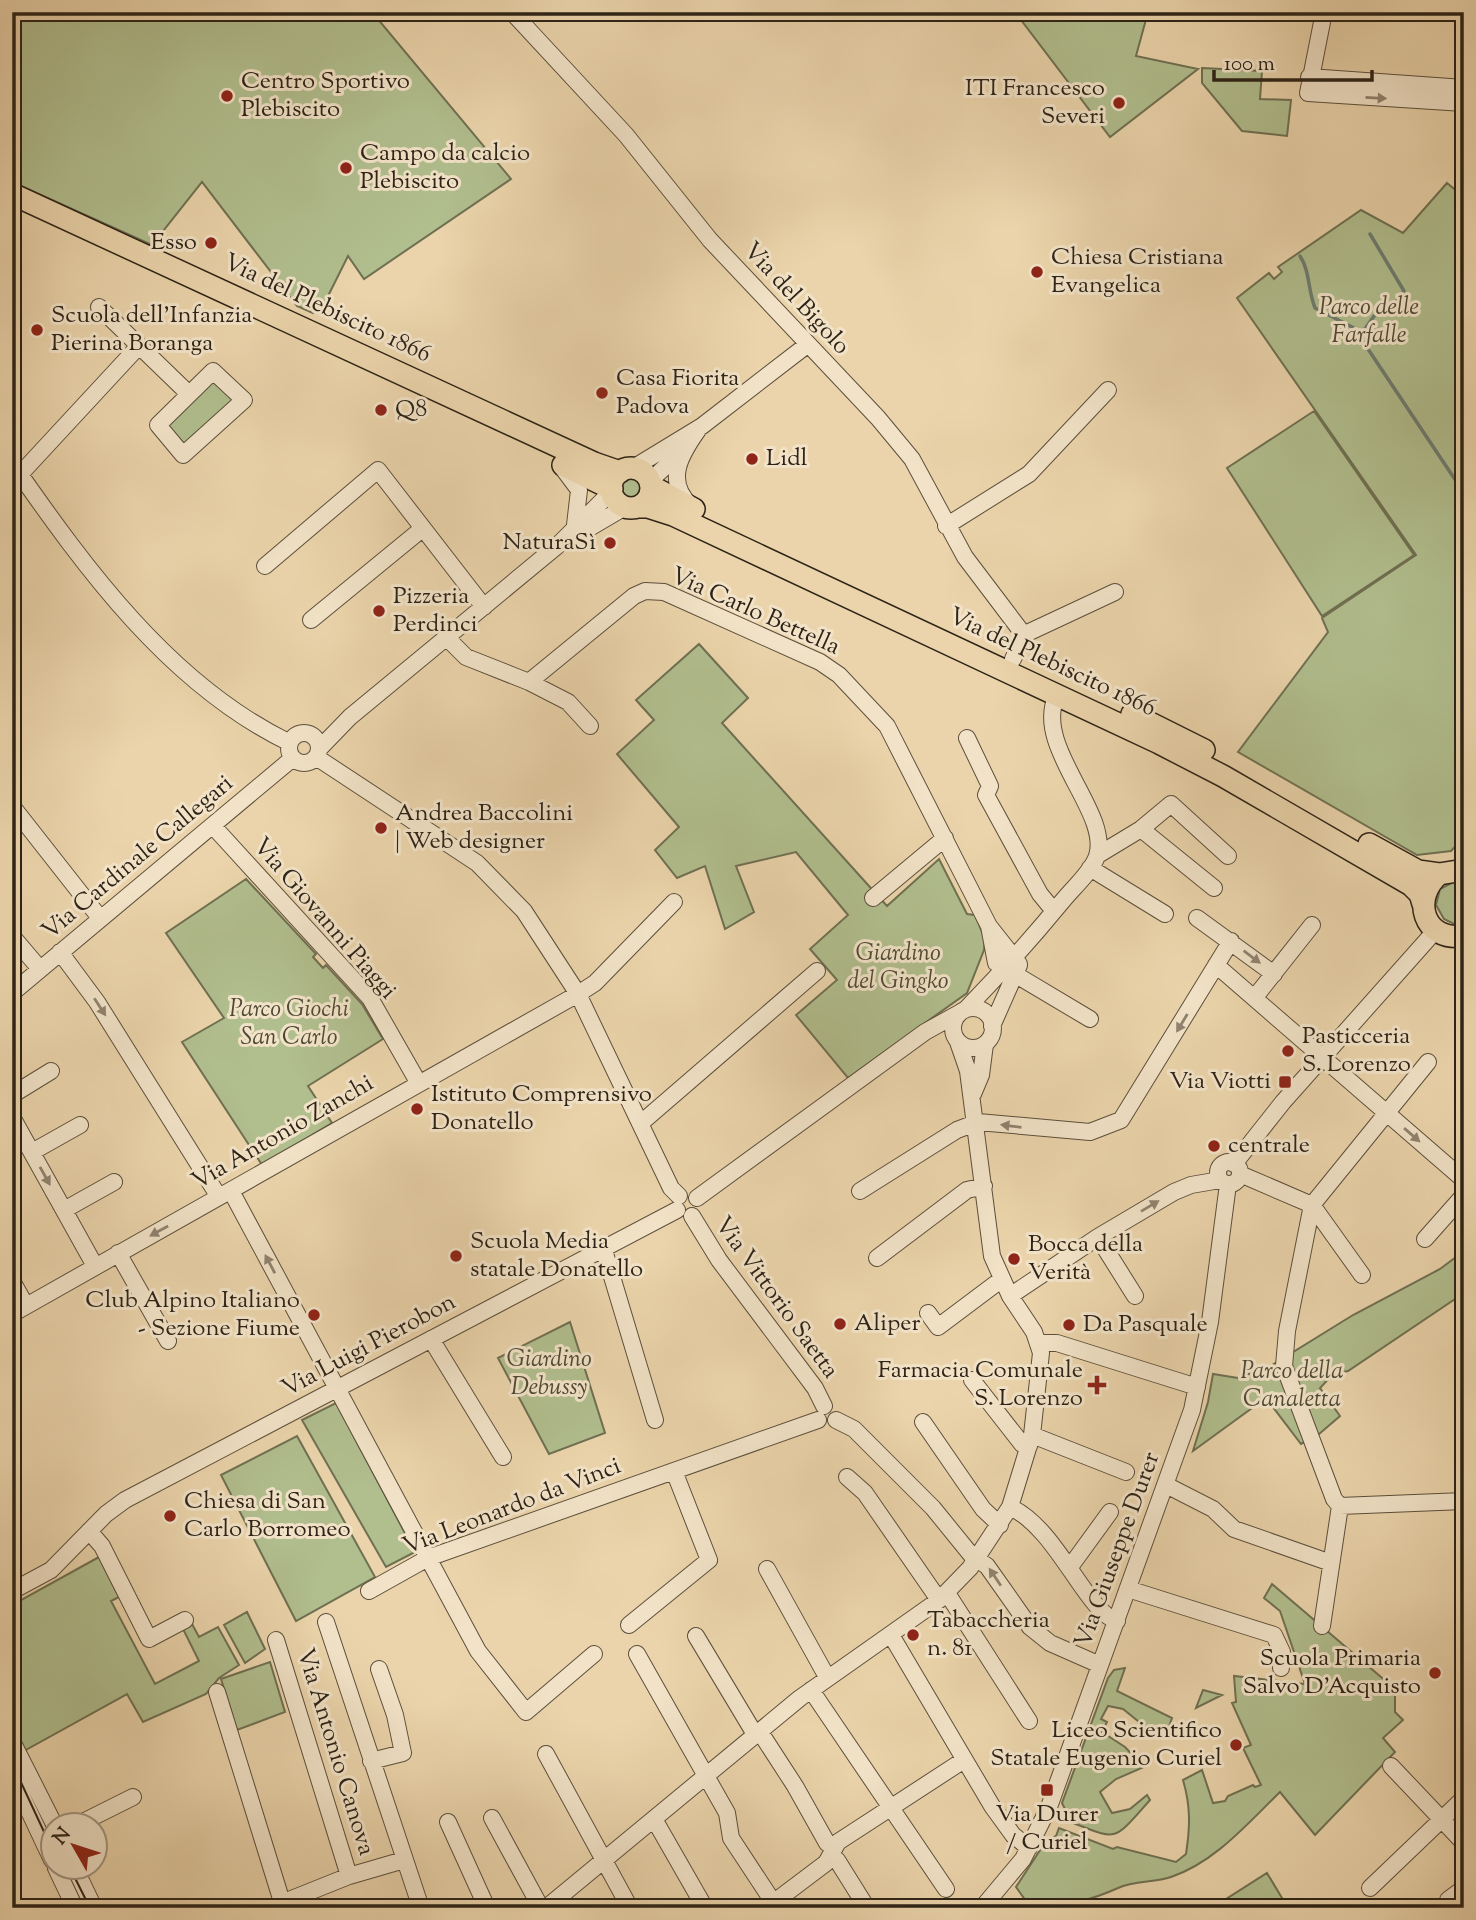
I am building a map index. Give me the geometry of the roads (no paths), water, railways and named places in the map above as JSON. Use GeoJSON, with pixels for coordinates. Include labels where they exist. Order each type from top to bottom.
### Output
{"type":"FeatureCollection","features":[{"type":"Feature","properties":{"kind":"main road","name":"Via del Plebiscito 1866"},"geometry":{"type":"LineString","coordinates":[[12,194],[594,463],[656,509],[1057,695],[1223,776],[1411,885],[1420,894],[1426,918],[1436,930]]}},
{"type":"Feature","properties":{"kind":"main road","name":"Via del Plebiscito 1866"},"geometry":{"type":"LineString","coordinates":[[12,209],[557,462],[630,488],[662,495],[1196,745],[1409,867],[1455,869]]}},
{"type":"Feature","properties":{"kind":"main road"},"geometry":{"type":"LineString","coordinates":[[1423,904],[1424,892],[1455,869]]}},
{"type":"Feature","properties":{"kind":"main road"},"geometry":{"type":"LineString","coordinates":[[1436,930],[1451,936],[1464,936]]}},
{"type":"Feature","properties":{"kind":"street","name":"Via del Bigolo"},"geometry":{"type":"LineString","coordinates":[[512,12],[626,135],[709,240],[878,418],[912,460],[965,557],[1023,635]]}},
{"type":"Feature","properties":{"kind":"street"},"geometry":{"type":"LineString","coordinates":[[1324,12],[1309,85],[1460,95]]}},
{"type":"Feature","properties":{"kind":"street"},"geometry":{"type":"LineString","coordinates":[[99,307],[189,394]]}},
{"type":"Feature","properties":{"kind":"street","name":"Via Cardinale Callegari"},"geometry":{"type":"LineString","coordinates":[[557,546],[575,525],[630,488],[702,426],[807,345]]}},
{"type":"Feature","properties":{"kind":"street"},"geometry":{"type":"LineString","coordinates":[[138,347],[15,473],[91,570],[151,638],[227,704],[292,751]]}},
{"type":"Feature","properties":{"kind":"street"},"geometry":{"type":"LineString","coordinates":[[213,371],[244,400],[183,455],[158,425],[189,394],[213,371]]}},
{"type":"Feature","properties":{"kind":"street"},"geometry":{"type":"LineString","coordinates":[[946,526],[1029,474],[1108,390]]}},
{"type":"Feature","properties":{"kind":"street","name":"Via Cardinale Callegari"},"geometry":{"type":"LineString","coordinates":[[695,510],[680,492],[676,480],[677,464],[702,426]]}},
{"type":"Feature","properties":{"kind":"street","name":"Via Cardinale Callegari"},"geometry":{"type":"LineString","coordinates":[[292,751],[305,763],[316,748],[350,717],[557,546],[686,447]]}},
{"type":"Feature","properties":{"kind":"street"},"geometry":{"type":"LineString","coordinates":[[557,462],[579,490],[575,525]]}},
{"type":"Feature","properties":{"kind":"street"},"geometry":{"type":"LineString","coordinates":[[265,566],[378,470],[484,607]]}},
{"type":"Feature","properties":{"kind":"street"},"geometry":{"type":"LineString","coordinates":[[311,620],[422,529]]}},
{"type":"Feature","properties":{"kind":"street","name":"Via Carlo Bettella"},"geometry":{"type":"LineString","coordinates":[[529,682],[634,596],[645,591],[664,592],[833,668],[887,726],[989,926],[996,962],[1013,966]]}},
{"type":"Feature","properties":{"kind":"street"},"geometry":{"type":"LineString","coordinates":[[1013,659],[1023,635],[1115,592]]}},
{"type":"Feature","properties":{"kind":"street"},"geometry":{"type":"LineString","coordinates":[[447,638],[466,657],[529,682],[569,702],[590,726]]}},
{"type":"Feature","properties":{"kind":"street"},"geometry":{"type":"LineString","coordinates":[[1057,695],[1053,708],[1062,756],[1097,830],[1094,861]]}},
{"type":"Feature","properties":{"kind":"street","name":"Via Cardinale Callegari"},"geometry":{"type":"LineString","coordinates":[[12,993],[213,826],[292,751],[300,734],[316,748]]}},
{"type":"Feature","properties":{"kind":"street"},"geometry":{"type":"LineString","coordinates":[[967,738],[990,786],[986,795],[1041,894],[1054,911]]}},
{"type":"Feature","properties":{"kind":"street","name":"Via Vittorio Saetta"},"geometry":{"type":"LineString","coordinates":[[316,748],[494,877],[524,911],[578,994],[682,1208],[815,1388],[825,1426],[836,1420],[862,1436],[933,1508],[977,1559],[987,1566],[1016,1609],[1040,1636],[1100,1665]]}},
{"type":"Feature","properties":{"kind":"street"},"geometry":{"type":"LineString","coordinates":[[492,1818],[543,1908],[827,1677],[943,1597],[977,1559],[1010,1507],[1030,1441],[1042,1365],[1039,1343],[1010,1296],[992,1255],[968,1071],[954,1022],[1013,966],[1094,861],[1141,829],[1171,804],[1228,856]]}},
{"type":"Feature","properties":{"kind":"street"},"geometry":{"type":"LineString","coordinates":[[12,806],[100,918]]}},
{"type":"Feature","properties":{"kind":"street","name":"Via Giovanni Piaggi"},"geometry":{"type":"LineString","coordinates":[[213,826],[370,998],[418,1082]]}},
{"type":"Feature","properties":{"kind":"street"},"geometry":{"type":"LineString","coordinates":[[1141,829],[1214,888]]}},
{"type":"Feature","properties":{"kind":"street"},"geometry":{"type":"LineString","coordinates":[[873,898],[945,838]]}},
{"type":"Feature","properties":{"kind":"street"},"geometry":{"type":"LineString","coordinates":[[1094,861],[1165,914]]}},
{"type":"Feature","properties":{"kind":"street","name":"Via Antonio Zanchi"},"geometry":{"type":"LineString","coordinates":[[19,1310],[418,1082],[578,994],[595,983],[674,902]]}},
{"type":"Feature","properties":{"kind":"street"},"geometry":{"type":"LineString","coordinates":[[1198,918],[1274,974]]}},
{"type":"Feature","properties":{"kind":"street"},"geometry":{"type":"LineString","coordinates":[[1255,997],[1312,925]]}},
{"type":"Feature","properties":{"kind":"street"},"geometry":{"type":"LineString","coordinates":[[1231,1175],[1324,1057],[1436,930]]}},
{"type":"Feature","properties":{"kind":"street"},"geometry":{"type":"LineString","coordinates":[[12,936],[40,969]]}},
{"type":"Feature","properties":{"kind":"street"},"geometry":{"type":"LineString","coordinates":[[860,1191],[957,1130],[974,1124],[1090,1132],[1121,1120],[1231,941]]}},
{"type":"Feature","properties":{"kind":"street"},"geometry":{"type":"LineString","coordinates":[[60,952],[97,1002],[225,1194],[338,1389],[478,1651],[526,1712],[594,1654]]}},
{"type":"Feature","properties":{"kind":"street"},"geometry":{"type":"LineString","coordinates":[[1216,965],[1464,1180]]}},
{"type":"Feature","properties":{"kind":"street"},"geometry":{"type":"LineString","coordinates":[[1013,966],[1090,1020]]}},
{"type":"Feature","properties":{"kind":"street"},"geometry":{"type":"LineString","coordinates":[[971,1099],[981,1075],[985,1044],[1013,966]]}},
{"type":"Feature","properties":{"kind":"street"},"geometry":{"type":"LineString","coordinates":[[641,1123],[817,971]]}},
{"type":"Feature","properties":{"kind":"street"},"geometry":{"type":"LineString","coordinates":[[915,1042],[947,1017],[963,1011],[981,1010],[989,1016],[992,1026]]}},
{"type":"Feature","properties":{"kind":"street"},"geometry":{"type":"LineString","coordinates":[[915,1042],[935,1034],[973,1048],[985,1044]]}},
{"type":"Feature","properties":{"kind":"street","name":"Via Vittorio Saetta"},"geometry":{"type":"LineString","coordinates":[[682,1208],[700,1206],[697,1198],[915,1042]]}},
{"type":"Feature","properties":{"kind":"street"},"geometry":{"type":"LineString","coordinates":[[1322,1626],[1340,1506],[1334,1499],[1288,1381],[1285,1350],[1312,1205],[1429,1062]]}},
{"type":"Feature","properties":{"kind":"street"},"geometry":{"type":"LineString","coordinates":[[12,1095],[51,1071]]}},
{"type":"Feature","properties":{"kind":"street"},"geometry":{"type":"LineString","coordinates":[[12,1116],[95,1266]]}},
{"type":"Feature","properties":{"kind":"street"},"geometry":{"type":"LineString","coordinates":[[32,1153],[80,1125]]}},
{"type":"Feature","properties":{"kind":"street"},"geometry":{"type":"LineString","coordinates":[[1010,1296],[1098,1237],[1185,1187],[1231,1175],[1312,1205],[1362,1275]]}},
{"type":"Feature","properties":{"kind":"street","name":"Via Giuseppe Durer"},"geometry":{"type":"LineString","coordinates":[[982,1908],[1029,1848],[1049,1807],[1186,1432],[1197,1387],[1231,1175]]}},
{"type":"Feature","properties":{"kind":"street"},"geometry":{"type":"LineString","coordinates":[[64,1210],[114,1182]]}},
{"type":"Feature","properties":{"kind":"street"},"geometry":{"type":"LineString","coordinates":[[877,1258],[967,1190],[984,1186]]}},
{"type":"Feature","properties":{"kind":"street"},"geometry":{"type":"LineString","coordinates":[[1425,1239],[1464,1195]]}},
{"type":"Feature","properties":{"kind":"street","name":"Via Luigi Pierobon"},"geometry":{"type":"LineString","coordinates":[[12,1591],[51,1570],[89,1531],[125,1500],[682,1208]]}},
{"type":"Feature","properties":{"kind":"street"},"geometry":{"type":"LineString","coordinates":[[1098,1237],[1135,1296]]}},
{"type":"Feature","properties":{"kind":"street"},"geometry":{"type":"LineString","coordinates":[[604,1250],[655,1420]]}},
{"type":"Feature","properties":{"kind":"street"},"geometry":{"type":"LineString","coordinates":[[118,1254],[168,1341]]}},
{"type":"Feature","properties":{"kind":"street"},"geometry":{"type":"LineString","coordinates":[[928,1313],[938,1327],[1002,1279]]}},
{"type":"Feature","properties":{"kind":"street"},"geometry":{"type":"LineString","coordinates":[[12,1281],[19,1310]]}},
{"type":"Feature","properties":{"kind":"street"},"geometry":{"type":"LineString","coordinates":[[431,1339],[503,1457]]}},
{"type":"Feature","properties":{"kind":"street"},"geometry":{"type":"LineString","coordinates":[[1039,1343],[1057,1343],[1197,1387]]}},
{"type":"Feature","properties":{"kind":"street"},"geometry":{"type":"LineString","coordinates":[[972,1380],[1022,1444],[1030,1441],[1126,1472]]}},
{"type":"Feature","properties":{"kind":"street","name":"Via Leonardo da Vinci"},"geometry":{"type":"LineString","coordinates":[[369,1591],[428,1558],[674,1471],[821,1413]]}},
{"type":"Feature","properties":{"kind":"street"},"geometry":{"type":"LineString","coordinates":[[923,1422],[983,1509],[1000,1525]]}},
{"type":"Feature","properties":{"kind":"street"},"geometry":{"type":"LineString","coordinates":[[629,1625],[709,1560],[674,1471]]}},
{"type":"Feature","properties":{"kind":"street"},"geometry":{"type":"LineString","coordinates":[[846,1477],[865,1493],[943,1597],[1029,1721]]}},
{"type":"Feature","properties":{"kind":"street"},"geometry":{"type":"LineString","coordinates":[[1166,1485],[1213,1509],[1234,1529],[1331,1563]]}},
{"type":"Feature","properties":{"kind":"street"},"geometry":{"type":"LineString","coordinates":[[1340,1506],[1464,1501]]}},
{"type":"Feature","properties":{"kind":"street"},"geometry":{"type":"LineString","coordinates":[[1010,1507],[1034,1522],[1101,1611],[1117,1620]]}},
{"type":"Feature","properties":{"kind":"street"},"geometry":{"type":"LineString","coordinates":[[1070,1567],[1110,1512]]}},
{"type":"Feature","properties":{"kind":"street"},"geometry":{"type":"LineString","coordinates":[[89,1531],[102,1546],[149,1639],[185,1620]]}},
{"type":"Feature","properties":{"kind":"street"},"geometry":{"type":"LineString","coordinates":[[767,1569],[827,1677]]}},
{"type":"Feature","properties":{"kind":"street"},"geometry":{"type":"LineString","coordinates":[[1128,1589],[1274,1635],[1282,1652],[1281,1668]]}},
{"type":"Feature","properties":{"kind":"street"},"geometry":{"type":"LineString","coordinates":[[326,1622],[421,1908]]}},
{"type":"Feature","properties":{"kind":"street"},"geometry":{"type":"LineString","coordinates":[[891,1634],[962,1752],[964,1760],[1006,1826],[1029,1848]]}},
{"type":"Feature","properties":{"kind":"street"},"geometry":{"type":"LineString","coordinates":[[696,1636],[758,1734],[795,1786],[867,1908]]}},
{"type":"Feature","properties":{"kind":"street","name":"Via Antonio Canova"},"geometry":{"type":"LineString","coordinates":[[276,1640],[349,1876]]}},
{"type":"Feature","properties":{"kind":"street"},"geometry":{"type":"LineString","coordinates":[[637,1654],[727,1812],[731,1838],[775,1905],[832,1852],[890,1808],[964,1760]]}},
{"type":"Feature","properties":{"kind":"street"},"geometry":{"type":"LineString","coordinates":[[371,1761],[403,1753],[396,1715],[379,1669]]}},
{"type":"Feature","properties":{"kind":"street"},"geometry":{"type":"LineString","coordinates":[[811,1690],[946,1889]]}},
{"type":"Feature","properties":{"kind":"street"},"geometry":{"type":"LineString","coordinates":[[217,1692],[275,1905],[313,1900],[349,1876],[404,1860]]}},
{"type":"Feature","properties":{"kind":"street"},"geometry":{"type":"LineString","coordinates":[[12,1741],[48,1812]]}},
{"type":"Feature","properties":{"kind":"street"},"geometry":{"type":"LineString","coordinates":[[546,1754],[630,1908]]}},
{"type":"Feature","properties":{"kind":"street"},"geometry":{"type":"LineString","coordinates":[[1391,1766],[1464,1843]]}},
{"type":"Feature","properties":{"kind":"street"},"geometry":{"type":"LineString","coordinates":[[14,1782],[38,1831]]}},
{"type":"Feature","properties":{"kind":"street"},"geometry":{"type":"LineString","coordinates":[[102,1812],[133,1797]]}},
{"type":"Feature","properties":{"kind":"street"},"geometry":{"type":"LineString","coordinates":[[1370,1888],[1464,1798]]}},
{"type":"Feature","properties":{"kind":"street"},"geometry":{"type":"LineString","coordinates":[[654,1819],[705,1908]]}},
{"type":"Feature","properties":{"kind":"street"},"geometry":{"type":"LineString","coordinates":[[448,1822],[487,1908]]}},
{"type":"Feature","properties":{"kind":"street"},"geometry":{"type":"LineString","coordinates":[[63,1882],[75,1908]]}},
{"type":"Feature","properties":{"kind":"street"},"geometry":{"type":"LineString","coordinates":[[82,1882],[94,1908]]}},
{"type":"Feature","properties":{"kind":"street"},"geometry":{"type":"LineString","coordinates":[[1448,1900],[1464,1888]]}},
{"type":"Feature","properties":{"kind":"waterway"},"geometry":{"type":"LineString","coordinates":[[1360,336],[1374,316],[1396,302],[1404,291],[1370,234]]}},
{"type":"Feature","properties":{"kind":"waterway"},"geometry":{"type":"LineString","coordinates":[[1300,256],[1306,268],[1315,308],[1354,328],[1464,493]]}},
{"type":"Feature","properties":{"kind":"tram line"},"geometry":{"type":"LineString","coordinates":[[12,1763],[38,1819]]}},
{"type":"Feature","properties":{"kind":"tram line"},"geometry":{"type":"LineString","coordinates":[[77,1882],[90,1908]]}},
{"type":"Feature","properties":{"kind":"place","name":"Centro Sportivo Plebiscito"},"geometry":{"type":"Point","coordinates":[227,96]}},
{"type":"Feature","properties":{"kind":"place","name":"ITI Francesco Severi"},"geometry":{"type":"Point","coordinates":[1119,103]}},
{"type":"Feature","properties":{"kind":"place","name":"Campo da calcio Plebiscito"},"geometry":{"type":"Point","coordinates":[346,168]}},
{"type":"Feature","properties":{"kind":"place","name":"Esso"},"geometry":{"type":"Point","coordinates":[211,243]}},
{"type":"Feature","properties":{"kind":"place","name":"Chiesa Cristiana Evangelica"},"geometry":{"type":"Point","coordinates":[1037,272]}},
{"type":"Feature","properties":{"kind":"place","name":"Scuola dell'Infanzia Pierina Boranga"},"geometry":{"type":"Point","coordinates":[37,330]}},
{"type":"Feature","properties":{"kind":"place","name":"Casa Fiorita Padova"},"geometry":{"type":"Point","coordinates":[602,393]}},
{"type":"Feature","properties":{"kind":"place","name":"Q8"},"geometry":{"type":"Point","coordinates":[381,410]}},
{"type":"Feature","properties":{"kind":"place","name":"Lidl"},"geometry":{"type":"Point","coordinates":[752,459]}},
{"type":"Feature","properties":{"kind":"place","name":"NaturaSì"},"geometry":{"type":"Point","coordinates":[610,543]}},
{"type":"Feature","properties":{"kind":"place","name":"Pizzeria Perdinci"},"geometry":{"type":"Point","coordinates":[379,611]}},
{"type":"Feature","properties":{"kind":"place","name":"Andrea Baccolini | Web designer"},"geometry":{"type":"Point","coordinates":[381,828]}},
{"type":"Feature","properties":{"kind":"place","name":"Pasticceria S. Lorenzo"},"geometry":{"type":"Point","coordinates":[1288,1051]}},
{"type":"Feature","properties":{"kind":"place","name":"Via Viotti"},"geometry":{"type":"Point","coordinates":[1285,1082]}},
{"type":"Feature","properties":{"kind":"place","name":"Istituto Comprensivo Donatello"},"geometry":{"type":"Point","coordinates":[417,1109]}},
{"type":"Feature","properties":{"kind":"place","name":"centrale"},"geometry":{"type":"Point","coordinates":[1214,1146]}},
{"type":"Feature","properties":{"kind":"place","name":"Scuola Media statale Donatello"},"geometry":{"type":"Point","coordinates":[456,1256]}},
{"type":"Feature","properties":{"kind":"place","name":"Bocca della Verità"},"geometry":{"type":"Point","coordinates":[1014,1259]}},
{"type":"Feature","properties":{"kind":"place","name":"Club Alpino Italiano - Sezione Fiume"},"geometry":{"type":"Point","coordinates":[314,1315]}},
{"type":"Feature","properties":{"kind":"place","name":"Aliper"},"geometry":{"type":"Point","coordinates":[840,1324]}},
{"type":"Feature","properties":{"kind":"place","name":"Da Pasquale"},"geometry":{"type":"Point","coordinates":[1069,1325]}},
{"type":"Feature","properties":{"kind":"place","name":"Farmacia Comunale S. Lorenzo"},"geometry":{"type":"Point","coordinates":[1097,1385]}},
{"type":"Feature","properties":{"kind":"place","name":"Chiesa di San Carlo Borromeo"},"geometry":{"type":"Point","coordinates":[170,1516]}},
{"type":"Feature","properties":{"kind":"place","name":"Tabaccheria n. 81"},"geometry":{"type":"Point","coordinates":[913,1635]}},
{"type":"Feature","properties":{"kind":"place","name":"Scuola Primaria Salvo D'Acquisto"},"geometry":{"type":"Point","coordinates":[1435,1673]}},
{"type":"Feature","properties":{"kind":"place","name":"Liceo Scientifico Statale Eugenio Curiel"},"geometry":{"type":"Point","coordinates":[1236,1745]}},
{"type":"Feature","properties":{"kind":"place","name":"Via Durer / Curiel"},"geometry":{"type":"Point","coordinates":[1047,1790]}},
{"type":"Feature","properties":{"kind":"park label","name":"Parco delle Farfalle"},"geometry":{"type":"Point","coordinates":[1369,322]}},
{"type":"Feature","properties":{"kind":"park label","name":"Giardino del Gingko"},"geometry":{"type":"Point","coordinates":[898,968]}},
{"type":"Feature","properties":{"kind":"park label","name":"Parco Giochi San Carlo"},"geometry":{"type":"Point","coordinates":[289,1024]}},
{"type":"Feature","properties":{"kind":"park label","name":"Giardino Debussy"},"geometry":{"type":"Point","coordinates":[549,1374]}},
{"type":"Feature","properties":{"kind":"park label","name":"Parco della Canaletta"},"geometry":{"type":"Point","coordinates":[1292,1386]}}]}
